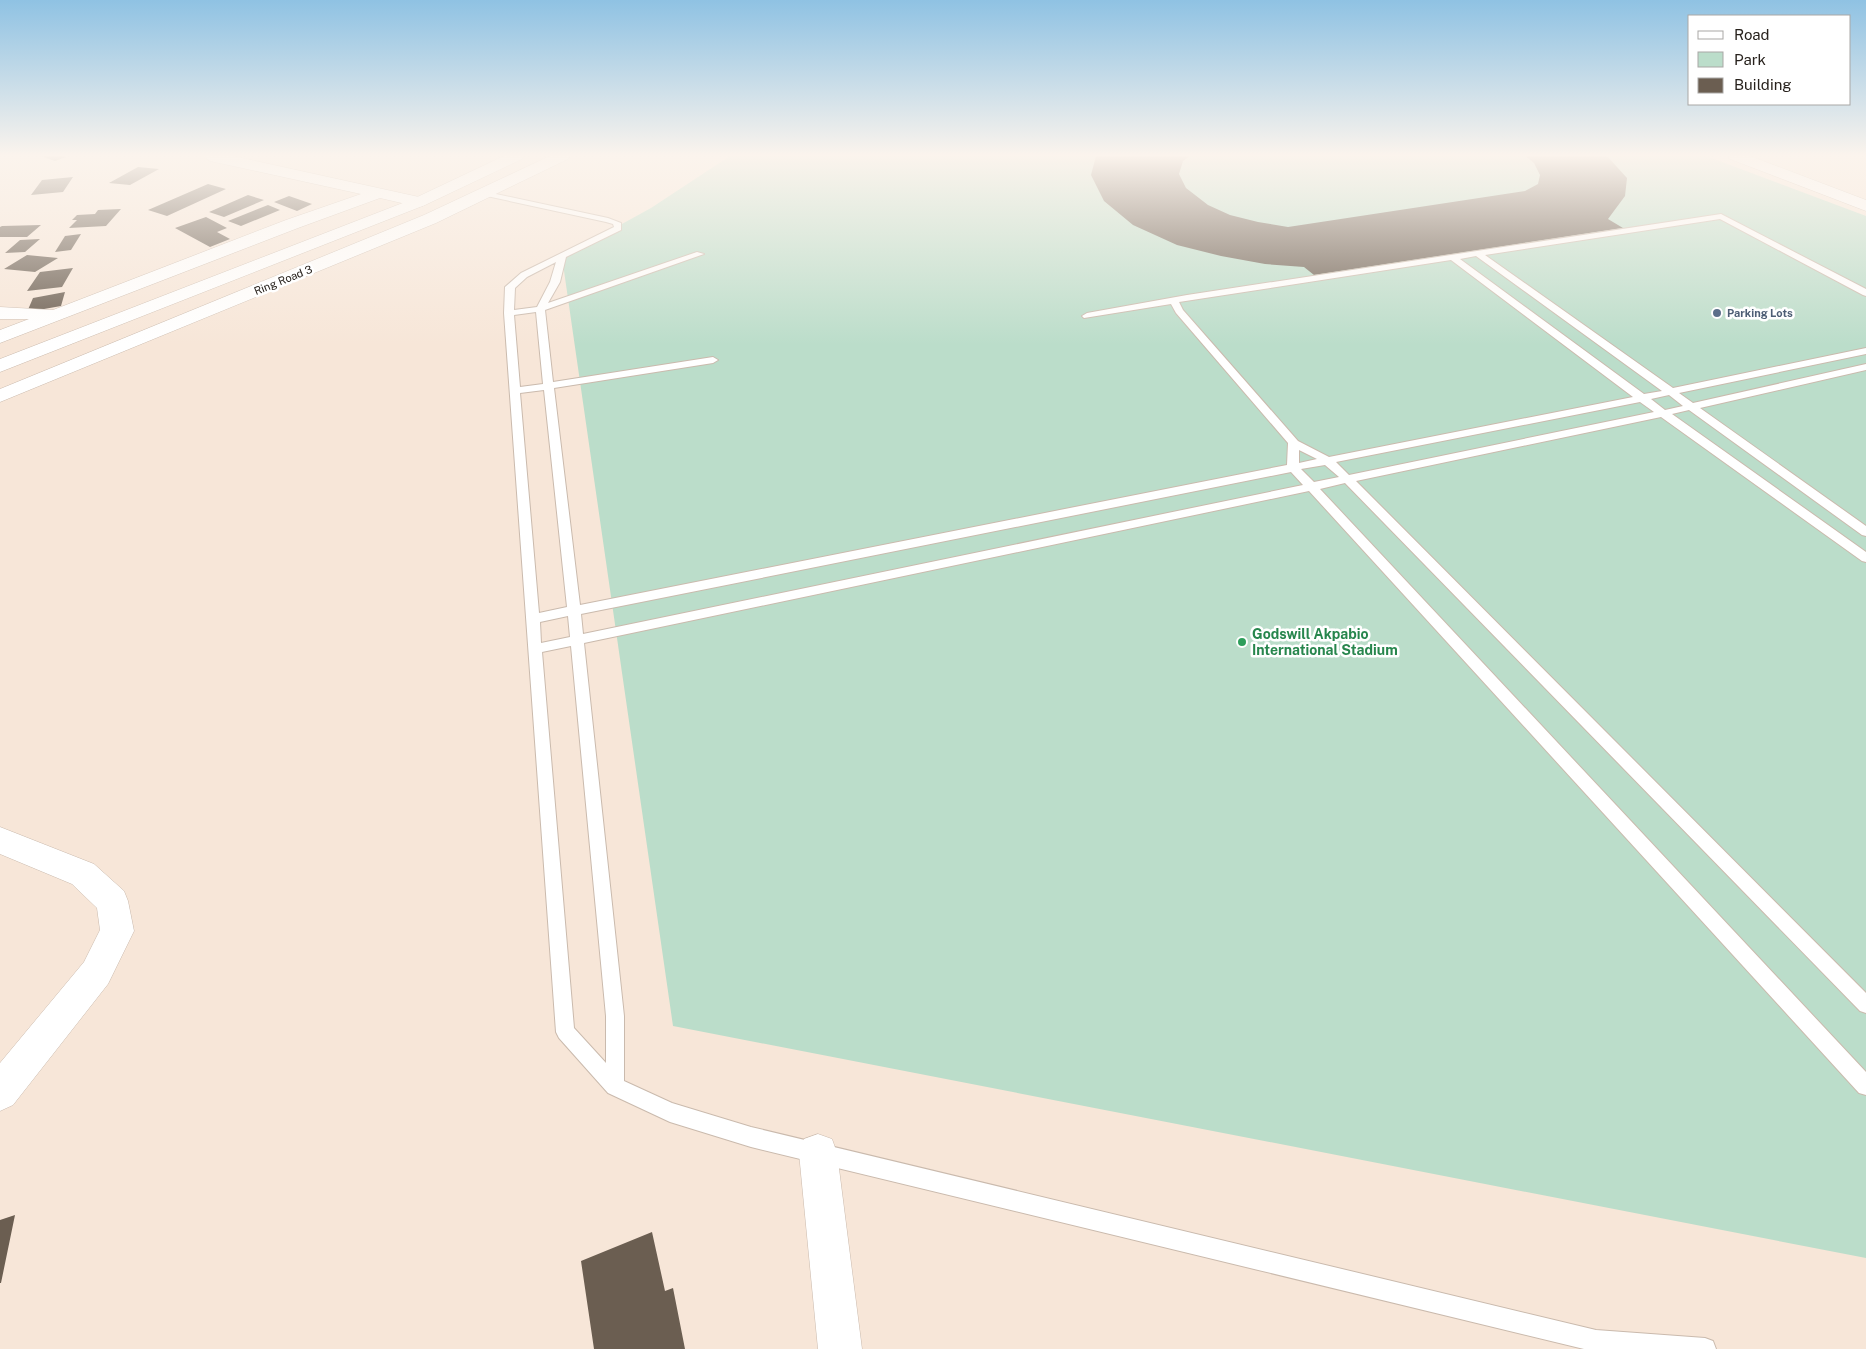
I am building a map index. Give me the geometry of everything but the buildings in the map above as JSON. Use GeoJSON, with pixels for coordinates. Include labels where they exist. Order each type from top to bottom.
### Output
{"type":"FeatureCollection","features":[{"type":"Feature","properties":{"kind":"street"},"geometry":{"type":"LineString","coordinates":[[0,337],[306,219]]}},
{"type":"Feature","properties":{"kind":"street","name":"Ring Road 3"},"geometry":{"type":"LineString","coordinates":[[0,366],[376,219]]}},
{"type":"Feature","properties":{"kind":"street","name":"Ring Road 3"},"geometry":{"type":"LineString","coordinates":[[0,396],[430,219]]}},
{"type":"Feature","properties":{"kind":"street"},"geometry":{"type":"LineString","coordinates":[[0,313],[62,314]]}},
{"type":"Feature","properties":{"kind":"street"},"geometry":{"type":"LineString","coordinates":[[0,840],[82,874],[112,901],[117,931],[96,974],[0,1092]]}},
{"type":"Feature","properties":{"kind":"street"},"geometry":{"type":"LineString","coordinates":[[818,1153],[840,1349]]}},
{"type":"Feature","properties":{"kind":"lane"},"geometry":{"type":"LineString","coordinates":[[599,219],[617,223],[618,228],[524,275],[510,287],[509,313],[565,1032],[615,1086],[670,1112],[751,1137],[1596,1340],[1705,1349]]}},
{"type":"Feature","properties":{"kind":"lane"},"geometry":{"type":"LineString","coordinates":[[1087,316],[1702,219]]}},
{"type":"Feature","properties":{"kind":"lane"},"geometry":{"type":"LineString","coordinates":[[1727,219],[1866,293]]}},
{"type":"Feature","properties":{"kind":"lane"},"geometry":{"type":"LineString","coordinates":[[1477,253],[1866,532]]}},
{"type":"Feature","properties":{"kind":"lane"},"geometry":{"type":"LineString","coordinates":[[509,313],[540,309],[700,254]]}},
{"type":"Feature","properties":{"kind":"lane"},"geometry":{"type":"LineString","coordinates":[[562,256],[555,282],[540,309],[574,610],[615,1016],[615,1086]]}},
{"type":"Feature","properties":{"kind":"lane"},"geometry":{"type":"LineString","coordinates":[[1452,257],[1642,398],[1866,558]]}},
{"type":"Feature","properties":{"kind":"lane"},"geometry":{"type":"LineString","coordinates":[[1174,301],[1179,310],[1294,443],[1327,460],[1347,479],[1866,1005]]}},
{"type":"Feature","properties":{"kind":"lane"},"geometry":{"type":"LineString","coordinates":[[1543,326],[1570,320]]}},
{"type":"Feature","properties":{"kind":"lane"},"geometry":{"type":"LineString","coordinates":[[532,619],[1642,398],[1866,351]]}},
{"type":"Feature","properties":{"kind":"lane"},"geometry":{"type":"LineString","coordinates":[[516,391],[713,360]]}},
{"type":"Feature","properties":{"kind":"lane"},"geometry":{"type":"LineString","coordinates":[[534,649],[1664,413],[1866,367]]}},
{"type":"Feature","properties":{"kind":"lane"},"geometry":{"type":"LineString","coordinates":[[1294,443],[1294,467],[1866,1086]]}},
{"type":"Feature","properties":{"kind":"green space","name":"Godswill Akpabio International Stadium"},"geometry":{"type":"Polygon","coordinates":[[[631,219],[1866,219],[1866,1258],[673,1026],[562,257],[631,219]]]}},
{"type":"Feature","properties":{"kind":"place","name":"Parking Lots"},"geometry":{"type":"Point","coordinates":[1717,313]}},
{"type":"Feature","properties":{"kind":"place","name":"Godswill Akpabio International Stadium"},"geometry":{"type":"Point","coordinates":[1242,642]}}]}
